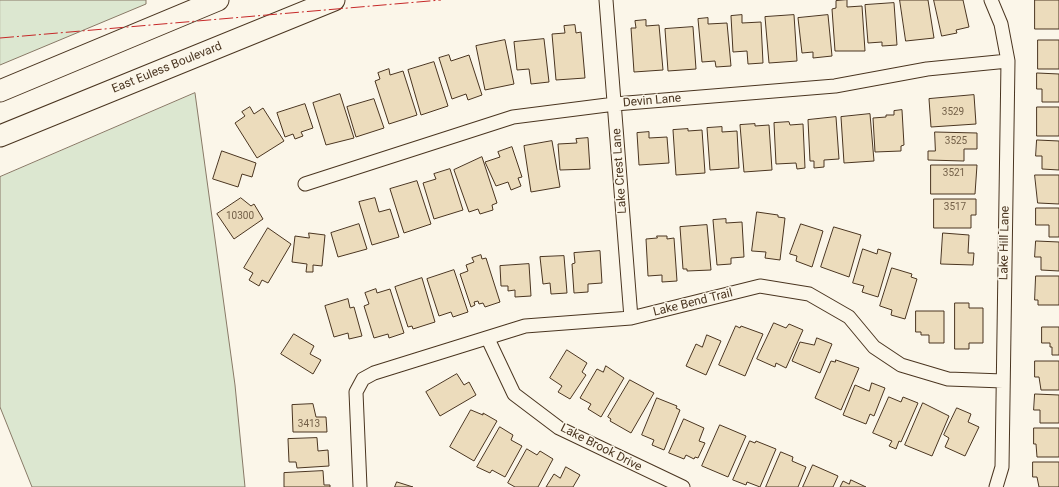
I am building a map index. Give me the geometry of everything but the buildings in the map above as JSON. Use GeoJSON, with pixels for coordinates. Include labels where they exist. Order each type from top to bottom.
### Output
{"type":"FeatureCollection","features":[{"type":"Feature","properties":{"kind":"main road"},"geometry":{"type":"LineString","coordinates":[[0,91],[218,0]]}},
{"type":"Feature","properties":{"kind":"main road","name":"East Euless Boulevard"},"geometry":{"type":"LineString","coordinates":[[0,136],[334,0]]}},
{"type":"Feature","properties":{"kind":"street","name":"Lake Crest Lane"},"geometry":{"type":"LineString","coordinates":[[606,0],[631,318]]}},
{"type":"Feature","properties":{"kind":"street","name":"Lake Hill Lane"},"geometry":{"type":"LineString","coordinates":[[991,0],[1001,24],[1008,61],[1002,467],[996,487]]}},
{"type":"Feature","properties":{"kind":"street","name":"Devin Lane"},"geometry":{"type":"LineString","coordinates":[[305,184],[513,118],[615,104],[835,86],[927,70],[1008,61]]}},
{"type":"Feature","properties":{"kind":"street","name":"Lake Bend Trail"},"geometry":{"type":"LineString","coordinates":[[360,487],[356,392],[363,379],[374,373],[488,339],[525,326],[631,318],[760,286],[808,294],[849,317],[874,347],[900,365],[948,379],[1003,381]]}},
{"type":"Feature","properties":{"kind":"street","name":"Lake Brook Drive"},"geometry":{"type":"LineString","coordinates":[[488,339],[514,394],[553,424],[657,476],[683,487]]}},
{"type":"Feature","properties":{"kind":"green space"},"geometry":{"type":"Polygon","coordinates":[[[0,0],[146,0],[146,4],[0,65],[0,0]]]}},
{"type":"Feature","properties":{"kind":"green space"},"geometry":{"type":"Polygon","coordinates":[[[195,93],[235,385],[245,487],[32,487],[0,407],[0,177],[195,93]]]}},
{"type":"Feature","properties":{"kind":"power"},"geometry":{"type":"LineString","coordinates":[[0,38],[441,0]]}}]}
